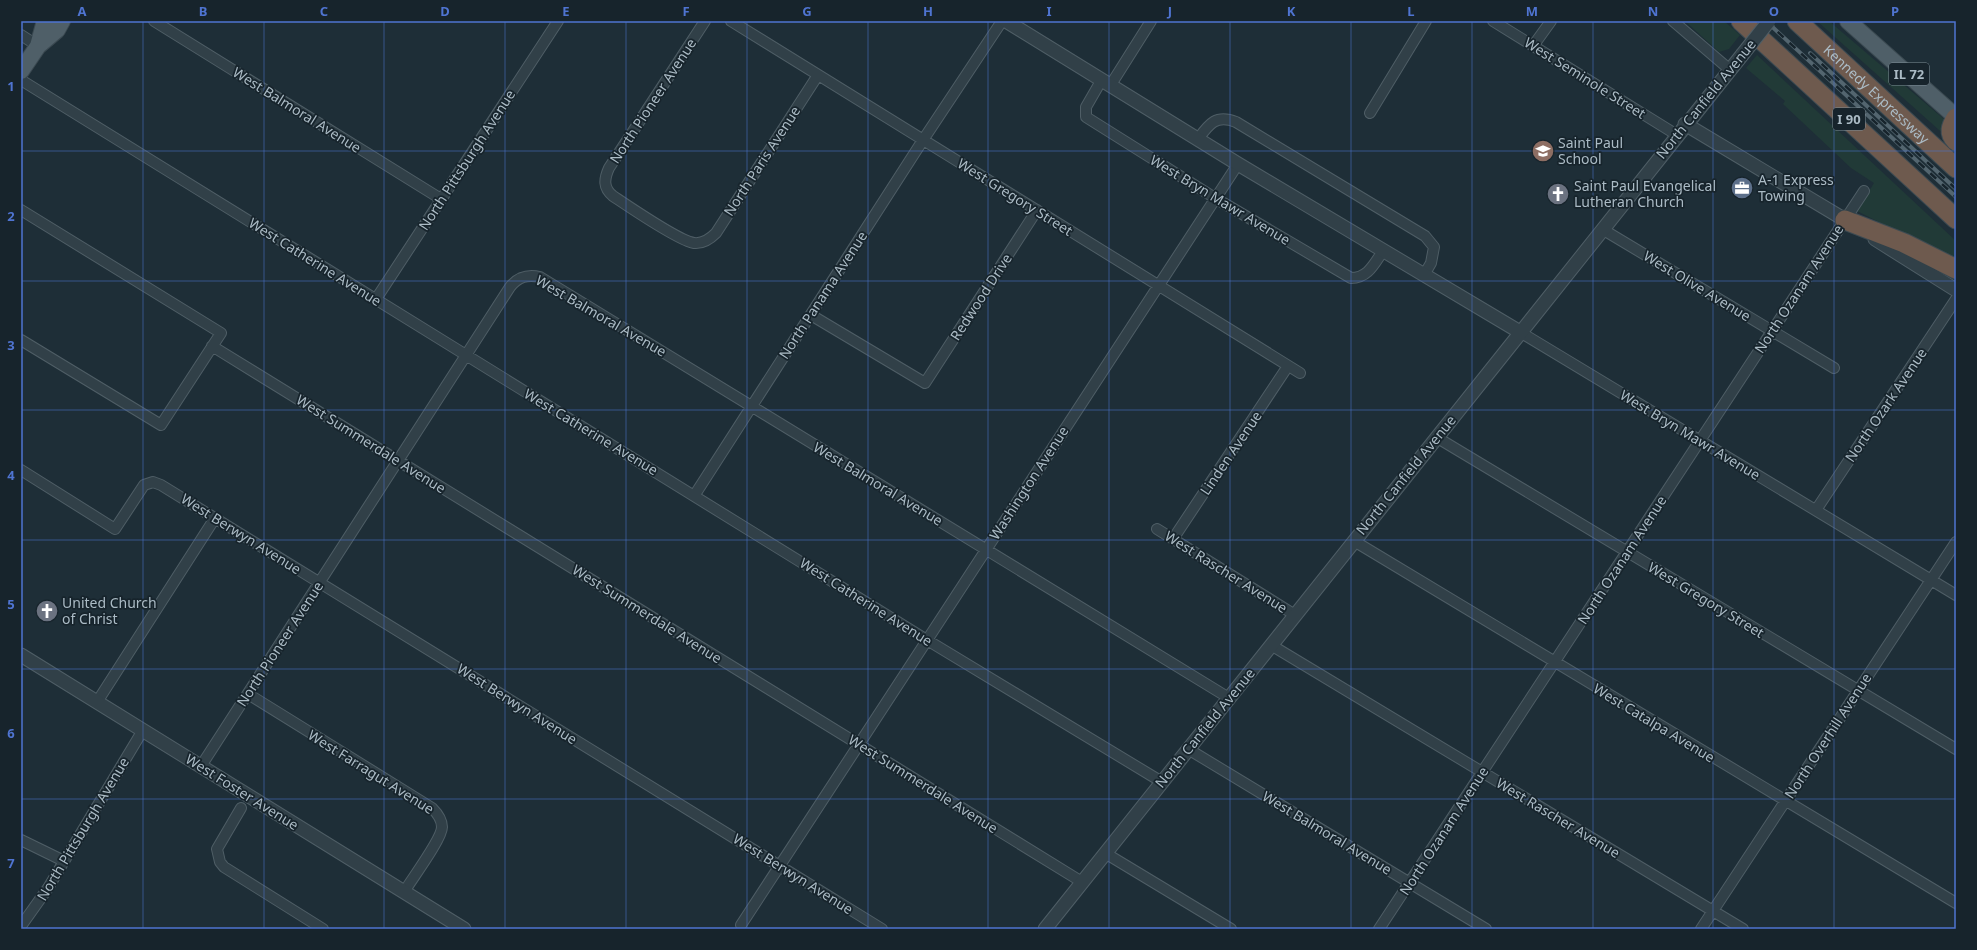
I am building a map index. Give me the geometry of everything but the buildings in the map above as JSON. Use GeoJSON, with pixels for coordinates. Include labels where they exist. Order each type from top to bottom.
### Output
{"type":"FeatureCollection","features":[{"type":"Feature","properties":{"kind":"highway","name":"I 90"},"geometry":{"type":"LineString","coordinates":[[1741,21],[1956,219]]}},
{"type":"Feature","properties":{"kind":"highway","name":"Kennedy Expressway"},"geometry":{"type":"LineString","coordinates":[[1797,21],[1956,168]]}},
{"type":"Feature","properties":{"kind":"highway"},"geometry":{"type":"LineString","coordinates":[[1956,117],[1950,132],[1956,141]]}},
{"type":"Feature","properties":{"kind":"highway"},"geometry":{"type":"LineString","coordinates":[[1845,220],[1904,243],[1956,269]]}},
{"type":"Feature","properties":{"kind":"main road"},"geometry":{"type":"LineString","coordinates":[[38,46],[45,21]]}},
{"type":"Feature","properties":{"kind":"main road"},"geometry":{"type":"LineString","coordinates":[[21,71],[38,46],[57,30],[62,21]]}},
{"type":"Feature","properties":{"kind":"main road","name":"IL 72"},"geometry":{"type":"LineString","coordinates":[[1848,21],[1956,117]]}},
{"type":"Feature","properties":{"kind":"street","name":"West Balmoral Avenue"},"geometry":{"type":"LineString","coordinates":[[154,21],[441,199]]}},
{"type":"Feature","properties":{"kind":"street","name":"North Pittsburgh Avenue"},"geometry":{"type":"LineString","coordinates":[[376,299],[558,21]]}},
{"type":"Feature","properties":{"kind":"street","name":"North Pioneer Avenue"},"geometry":{"type":"LineString","coordinates":[[702,242],[687,241],[613,196],[608,192],[605,182],[609,168],[705,21]]}},
{"type":"Feature","properties":{"kind":"street","name":"West Gregory Street"},"geometry":{"type":"LineString","coordinates":[[731,21],[1300,373]]}},
{"type":"Feature","properties":{"kind":"street","name":"North Panama Avenue"},"geometry":{"type":"LineString","coordinates":[[694,496],[923,140],[1002,21]]}},
{"type":"Feature","properties":{"kind":"street"},"geometry":{"type":"LineString","coordinates":[[1105,83],[1151,21]]}},
{"type":"Feature","properties":{"kind":"street"},"geometry":{"type":"LineString","coordinates":[[1370,113],[1426,21]]}},
{"type":"Feature","properties":{"kind":"street","name":"West Seminole Street"},"geometry":{"type":"LineString","coordinates":[[1492,21],[1677,135]]}},
{"type":"Feature","properties":{"kind":"street"},"geometry":{"type":"LineString","coordinates":[[1533,46],[1551,21]]}},
{"type":"Feature","properties":{"kind":"street"},"geometry":{"type":"LineString","coordinates":[[1673,21],[1729,70]]}},
{"type":"Feature","properties":{"kind":"street","name":"North Canfield Avenue"},"geometry":{"type":"LineString","coordinates":[[1045,929],[1768,21]]}},
{"type":"Feature","properties":{"kind":"street","name":"West Bryn Mawr Avenue"},"geometry":{"type":"LineString","coordinates":[[1015,23],[1105,83],[1238,164],[1956,595]]}},
{"type":"Feature","properties":{"kind":"street"},"geometry":{"type":"LineString","coordinates":[[21,35],[38,46]]}},
{"type":"Feature","properties":{"kind":"street","name":"North Paris Avenue"},"geometry":{"type":"LineString","coordinates":[[702,242],[710,239],[716,233],[818,74]]}},
{"type":"Feature","properties":{"kind":"street","name":"West Catherine Avenue"},"geometry":{"type":"LineString","coordinates":[[21,80],[927,640],[1162,782]]}},
{"type":"Feature","properties":{"kind":"street","name":"West Bryn Mawr Avenue"},"geometry":{"type":"LineString","coordinates":[[1105,83],[1086,107],[1086,117],[1215,198],[1351,278],[1364,276],[1383,251]]}},
{"type":"Feature","properties":{"kind":"street"},"geometry":{"type":"LineString","coordinates":[[1198,139],[1206,128],[1219,119],[1228,118],[1236,122],[1425,236],[1434,247],[1431,263],[1424,275]]}},
{"type":"Feature","properties":{"kind":"street"},"geometry":{"type":"LineString","coordinates":[[1685,124],[1845,220],[1956,290]]}},
{"type":"Feature","properties":{"kind":"street","name":"Washington Avenue"},"geometry":{"type":"LineString","coordinates":[[741,925],[1238,164]]}},
{"type":"Feature","properties":{"kind":"street","name":"North Ozanam Avenue"},"geometry":{"type":"LineString","coordinates":[[1379,929],[1864,191]]}},
{"type":"Feature","properties":{"kind":"street"},"geometry":{"type":"LineString","coordinates":[[21,210],[221,333],[161,425],[21,340]]}},
{"type":"Feature","properties":{"kind":"street","name":"Redwood Drive"},"geometry":{"type":"LineString","coordinates":[[811,315],[925,384],[1037,210]]}},
{"type":"Feature","properties":{"kind":"street","name":"West Olive Avenue"},"geometry":{"type":"LineString","coordinates":[[1602,229],[1834,368]]}},
{"type":"Feature","properties":{"kind":"street","name":"West Balmoral Avenue"},"geometry":{"type":"LineString","coordinates":[[466,356],[510,287],[519,278],[526,276],[540,277],[1229,698]]}},
{"type":"Feature","properties":{"kind":"street","name":"North Ozark Avenue"},"geometry":{"type":"LineString","coordinates":[[1816,510],[1956,299]]}},
{"type":"Feature","properties":{"kind":"street","name":"West Summerdale Avenue"},"geometry":{"type":"LineString","coordinates":[[212,346],[1082,882]]}},
{"type":"Feature","properties":{"kind":"street","name":"North Pioneer Avenue"},"geometry":{"type":"LineString","coordinates":[[201,766],[466,356]]}},
{"type":"Feature","properties":{"kind":"street","name":"Linden Avenue"},"geometry":{"type":"LineString","coordinates":[[1173,539],[1288,366]]}},
{"type":"Feature","properties":{"kind":"street","name":"West Gregory Street"},"geometry":{"type":"LineString","coordinates":[[1436,437],[1956,749]]}},
{"type":"Feature","properties":{"kind":"street","name":"West Berwyn Avenue"},"geometry":{"type":"LineString","coordinates":[[21,470],[115,529],[142,488],[150,482],[161,485],[882,929]]}},
{"type":"Feature","properties":{"kind":"street"},"geometry":{"type":"LineString","coordinates":[[97,702],[215,518]]}},
{"type":"Feature","properties":{"kind":"street","name":"West Rascher Avenue"},"geometry":{"type":"LineString","coordinates":[[1157,529],[1295,615]]}},
{"type":"Feature","properties":{"kind":"street","name":"West Catalpa Avenue"},"geometry":{"type":"LineString","coordinates":[[1354,541],[1554,663],[1956,903]]}},
{"type":"Feature","properties":{"kind":"street","name":"North Overhill Avenue"},"geometry":{"type":"LineString","coordinates":[[1701,929],[1956,542]]}},
{"type":"Feature","properties":{"kind":"street","name":"West Rascher Avenue"},"geometry":{"type":"LineString","coordinates":[[1271,645],[1743,929]]}},
{"type":"Feature","properties":{"kind":"street","name":"West Foster Avenue"},"geometry":{"type":"LineString","coordinates":[[21,655],[464,929]]}},
{"type":"Feature","properties":{"kind":"street","name":"West Farragut Avenue"},"geometry":{"type":"LineString","coordinates":[[248,694],[432,808],[437,814],[442,827],[441,834],[404,892]]}},
{"type":"Feature","properties":{"kind":"street","name":"North Pittsburgh Avenue"},"geometry":{"type":"LineString","coordinates":[[21,926],[64,861],[143,730]]}},
{"type":"Feature","properties":{"kind":"street","name":"West Balmoral Avenue"},"geometry":{"type":"LineString","coordinates":[[1188,749],[1486,929]]}},
{"type":"Feature","properties":{"kind":"street"},"geometry":{"type":"LineString","coordinates":[[241,808],[218,849],[220,862],[224,867],[323,929]]}},
{"type":"Feature","properties":{"kind":"street"},"geometry":{"type":"LineString","coordinates":[[21,840],[64,861]]}},
{"type":"Feature","properties":{"kind":"street"},"geometry":{"type":"LineString","coordinates":[[1105,853],[1231,929]]}},
{"type":"Feature","properties":{"kind":"green space"},"geometry":{"type":"Polygon","coordinates":[[[1685,21],[1724,21],[1740,35],[1729,49],[1719,52],[1685,21]]]}},
{"type":"Feature","properties":{"kind":"green space"},"geometry":{"type":"Polygon","coordinates":[[[1817,21],[1829,21],[1945,120],[1948,138],[1817,21]]]}},
{"type":"Feature","properties":{"kind":"green space"},"geometry":{"type":"Polygon","coordinates":[[[1757,55],[1956,241],[1956,261],[1857,211],[1874,183],[1851,168],[1783,104],[1785,101],[1746,68],[1757,55]]]}},
{"type":"Feature","properties":{"kind":"railway"},"geometry":{"type":"LineString","coordinates":[[1766,21],[1956,197]]}},
{"type":"Feature","properties":{"kind":"railway"},"geometry":{"type":"LineString","coordinates":[[1810,53],[1956,189]]}},
{"type":"Feature","properties":{"kind":"place","name":"Saint Paul School"},"geometry":{"type":"Point","coordinates":[1543,151]}},
{"type":"Feature","properties":{"kind":"place","name":"A-1 Express Towing"},"geometry":{"type":"Point","coordinates":[1742,188]}},
{"type":"Feature","properties":{"kind":"place","name":"Saint Paul Evangelical Lutheran Church"},"geometry":{"type":"Point","coordinates":[1558,194]}},
{"type":"Feature","properties":{"kind":"place","name":"United Church of Christ"},"geometry":{"type":"Point","coordinates":[47,611]}}]}
